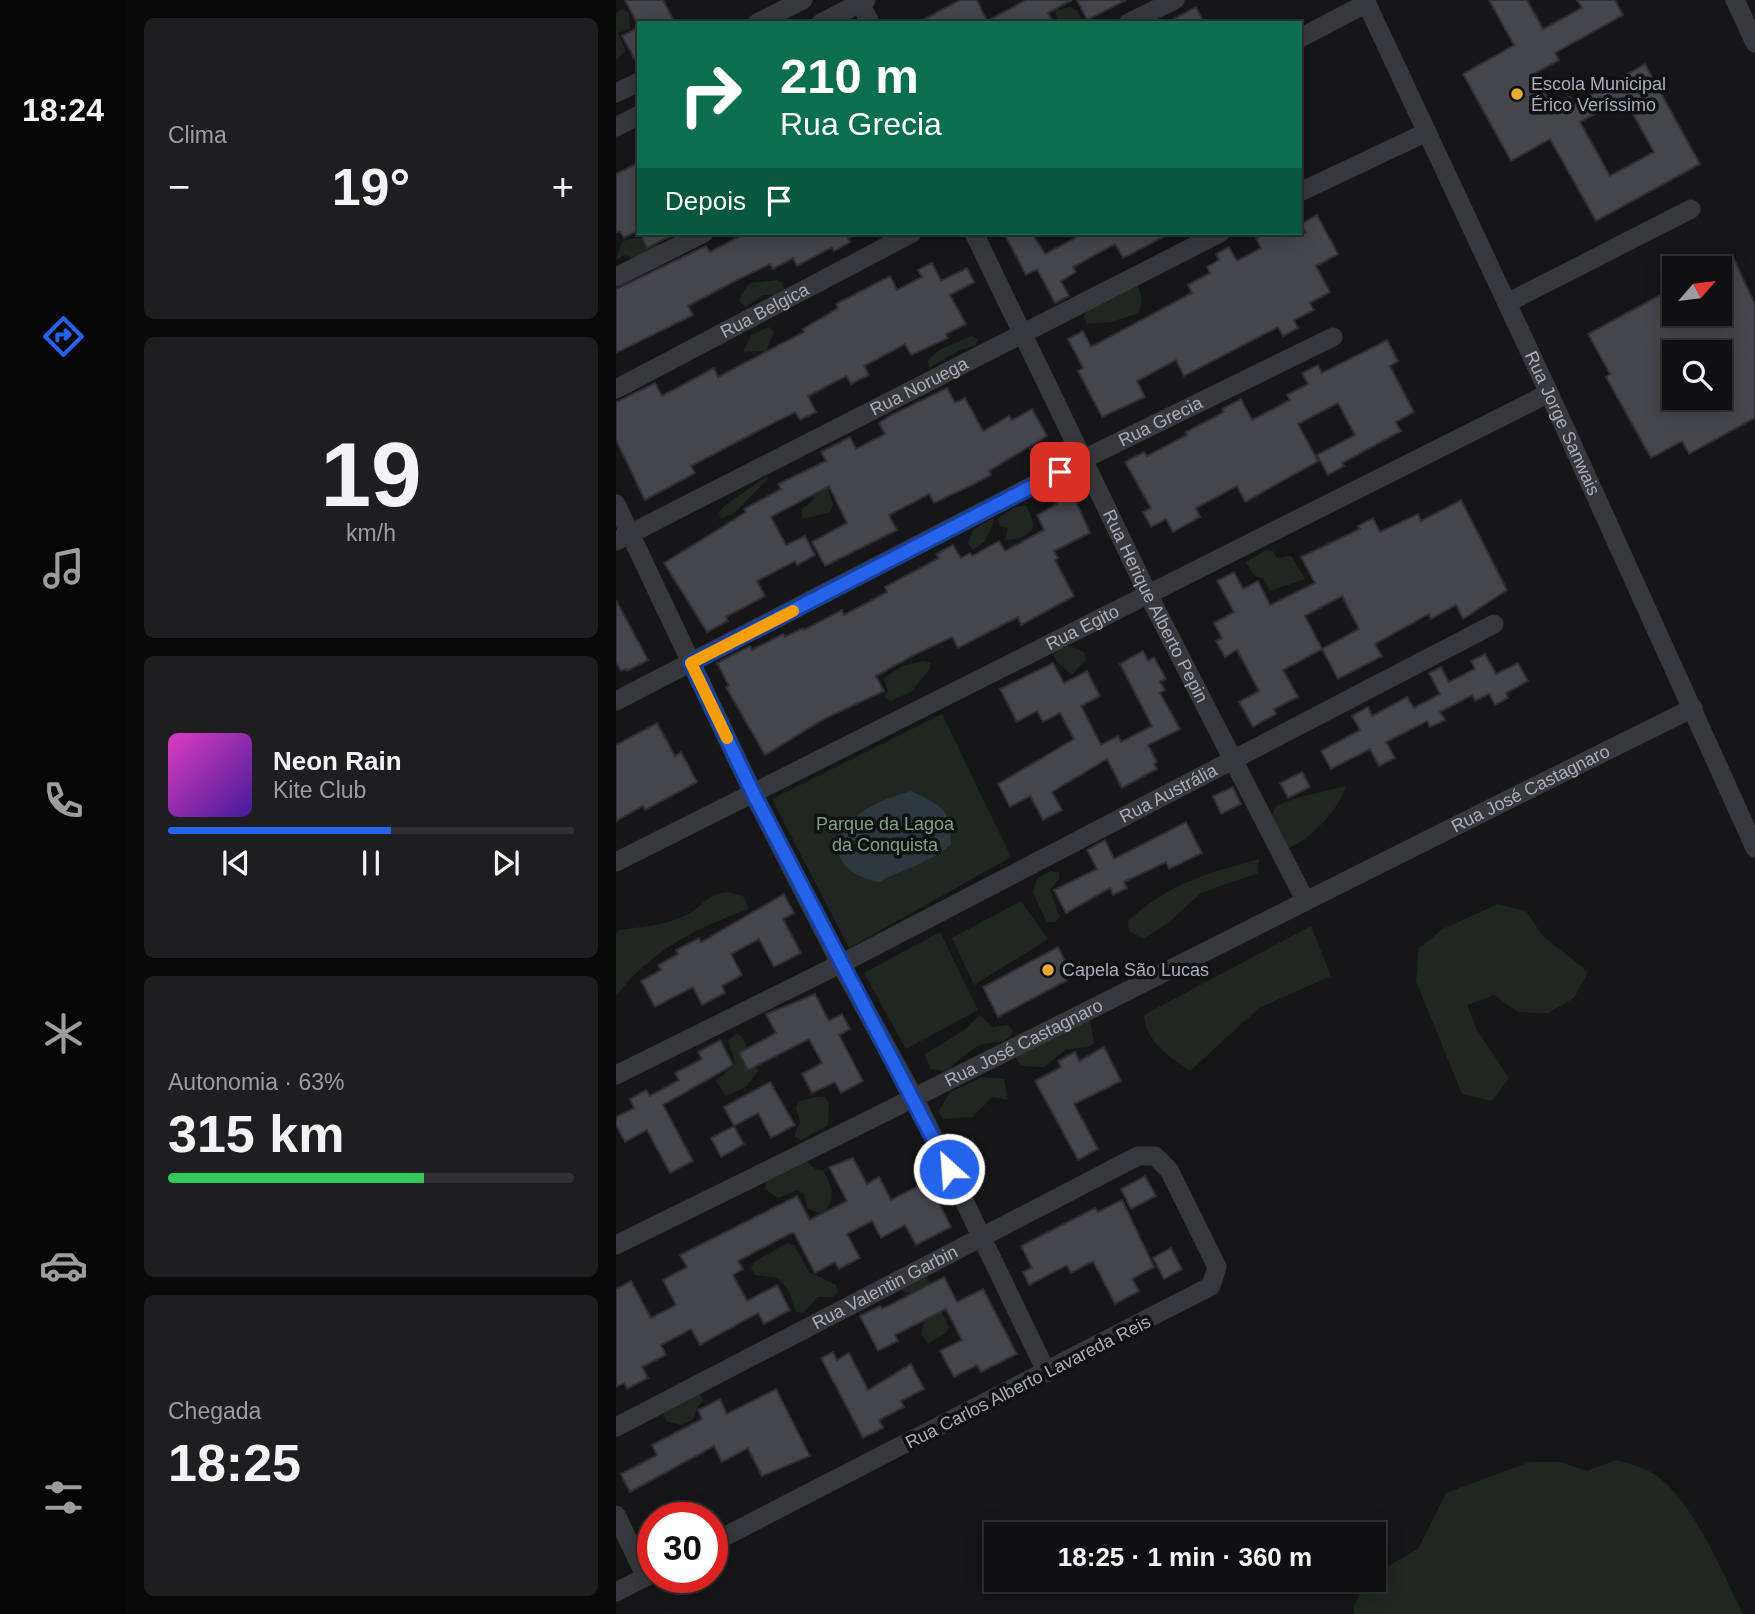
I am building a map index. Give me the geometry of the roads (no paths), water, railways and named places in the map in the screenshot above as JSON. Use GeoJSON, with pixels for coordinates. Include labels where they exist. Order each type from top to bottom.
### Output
{"type":"FeatureCollection","features":[{"type":"Feature","properties":{"kind":"street"},"geometry":{"type":"LineString","coordinates":[[761,21],[803,0]]}},
{"type":"Feature","properties":{"kind":"street"},"geometry":{"type":"LineString","coordinates":[[1132,21],[1175,0]]}},
{"type":"Feature","properties":{"kind":"street"},"geometry":{"type":"LineString","coordinates":[[1735,0],[1755,43]]}},
{"type":"Feature","properties":{"kind":"street"},"geometry":{"type":"LineString","coordinates":[[825,21],[862,1],[869,21]]}},
{"type":"Feature","properties":{"kind":"street"},"geometry":{"type":"LineString","coordinates":[[1302,37],[1366,2]]}},
{"type":"Feature","properties":{"kind":"street","name":"Rua Jorge Sanwais"},"geometry":{"type":"LineString","coordinates":[[1366,2],[1549,393],[1755,848]]}},
{"type":"Feature","properties":{"kind":"street"},"geometry":{"type":"LineString","coordinates":[[616,93],[637,83]]}},
{"type":"Feature","properties":{"kind":"street"},"geometry":{"type":"LineString","coordinates":[[616,127],[637,116]]}},
{"type":"Feature","properties":{"kind":"street"},"geometry":{"type":"LineString","coordinates":[[1302,191],[1427,132]]}},
{"type":"Feature","properties":{"kind":"street"},"geometry":{"type":"LineString","coordinates":[[1507,303],[1691,209]]}},
{"type":"Feature","properties":{"kind":"street"},"geometry":{"type":"LineString","coordinates":[[616,277],[700,235]]}},
{"type":"Feature","properties":{"kind":"street","name":"Rua Belgica"},"geometry":{"type":"LineString","coordinates":[[616,389],[908,235]]}},
{"type":"Feature","properties":{"kind":"street","name":"Rua Herique Alberto Pepin"},"geometry":{"type":"LineString","coordinates":[[975,235],[1148,594],[1305,900]]}},
{"type":"Feature","properties":{"kind":"street","name":"Rua Noruega"},"geometry":{"type":"LineString","coordinates":[[623,538],[1216,235]]}},
{"type":"Feature","properties":{"kind":"street","name":"Rua Grecia"},"geometry":{"type":"LineString","coordinates":[[616,701],[1084,459],[1333,337]]}},
{"type":"Feature","properties":{"kind":"street","name":"Rua Egito"},"geometry":{"type":"LineString","coordinates":[[616,862],[754,795],[1549,393]]}},
{"type":"Feature","properties":{"kind":"street"},"geometry":{"type":"LineString","coordinates":[[616,504],[623,538],[691,663],[754,795],[840,963],[915,1099],[1047,1373]]}},
{"type":"Feature","properties":{"kind":"street","name":"Rua Austrália"},"geometry":{"type":"LineString","coordinates":[[616,1075],[840,963],[1493,624]]}},
{"type":"Feature","properties":{"kind":"street","name":"Rua José Castagnaro"},"geometry":{"type":"LineString","coordinates":[[616,1245],[915,1099],[1305,900],[1693,708]]}},
{"type":"Feature","properties":{"kind":"street","name":"Rua Valentin Garbin"},"geometry":{"type":"LineString","coordinates":[[616,1427],[983,1239],[1138,1156],[1155,1156]]}},
{"type":"Feature","properties":{"kind":"street","name":"Rua Carlos Alberto Lavareda Reis"},"geometry":{"type":"LineString","coordinates":[[728,1535],[1047,1373],[1211,1286],[1217,1267],[1169,1170],[1155,1156]]}},
{"type":"Feature","properties":{"kind":"street"},"geometry":{"type":"LineString","coordinates":[[616,1515],[637,1552]]}},
{"type":"Feature","properties":{"kind":"street"},"geometry":{"type":"LineString","coordinates":[[616,1592],[637,1582]]}},
{"type":"Feature","properties":{"kind":"place","name":"Escola Municipal Érico Veríssimo"},"geometry":{"type":"Point","coordinates":[1517,94]}},
{"type":"Feature","properties":{"kind":"place","name":"Capela São Lucas"},"geometry":{"type":"Point","coordinates":[1048,970]}},
{"type":"Feature","properties":{"kind":"park label","name":"Parque da Lagoa da Conquista"},"geometry":{"type":"Point","coordinates":[885,834]}}]}
